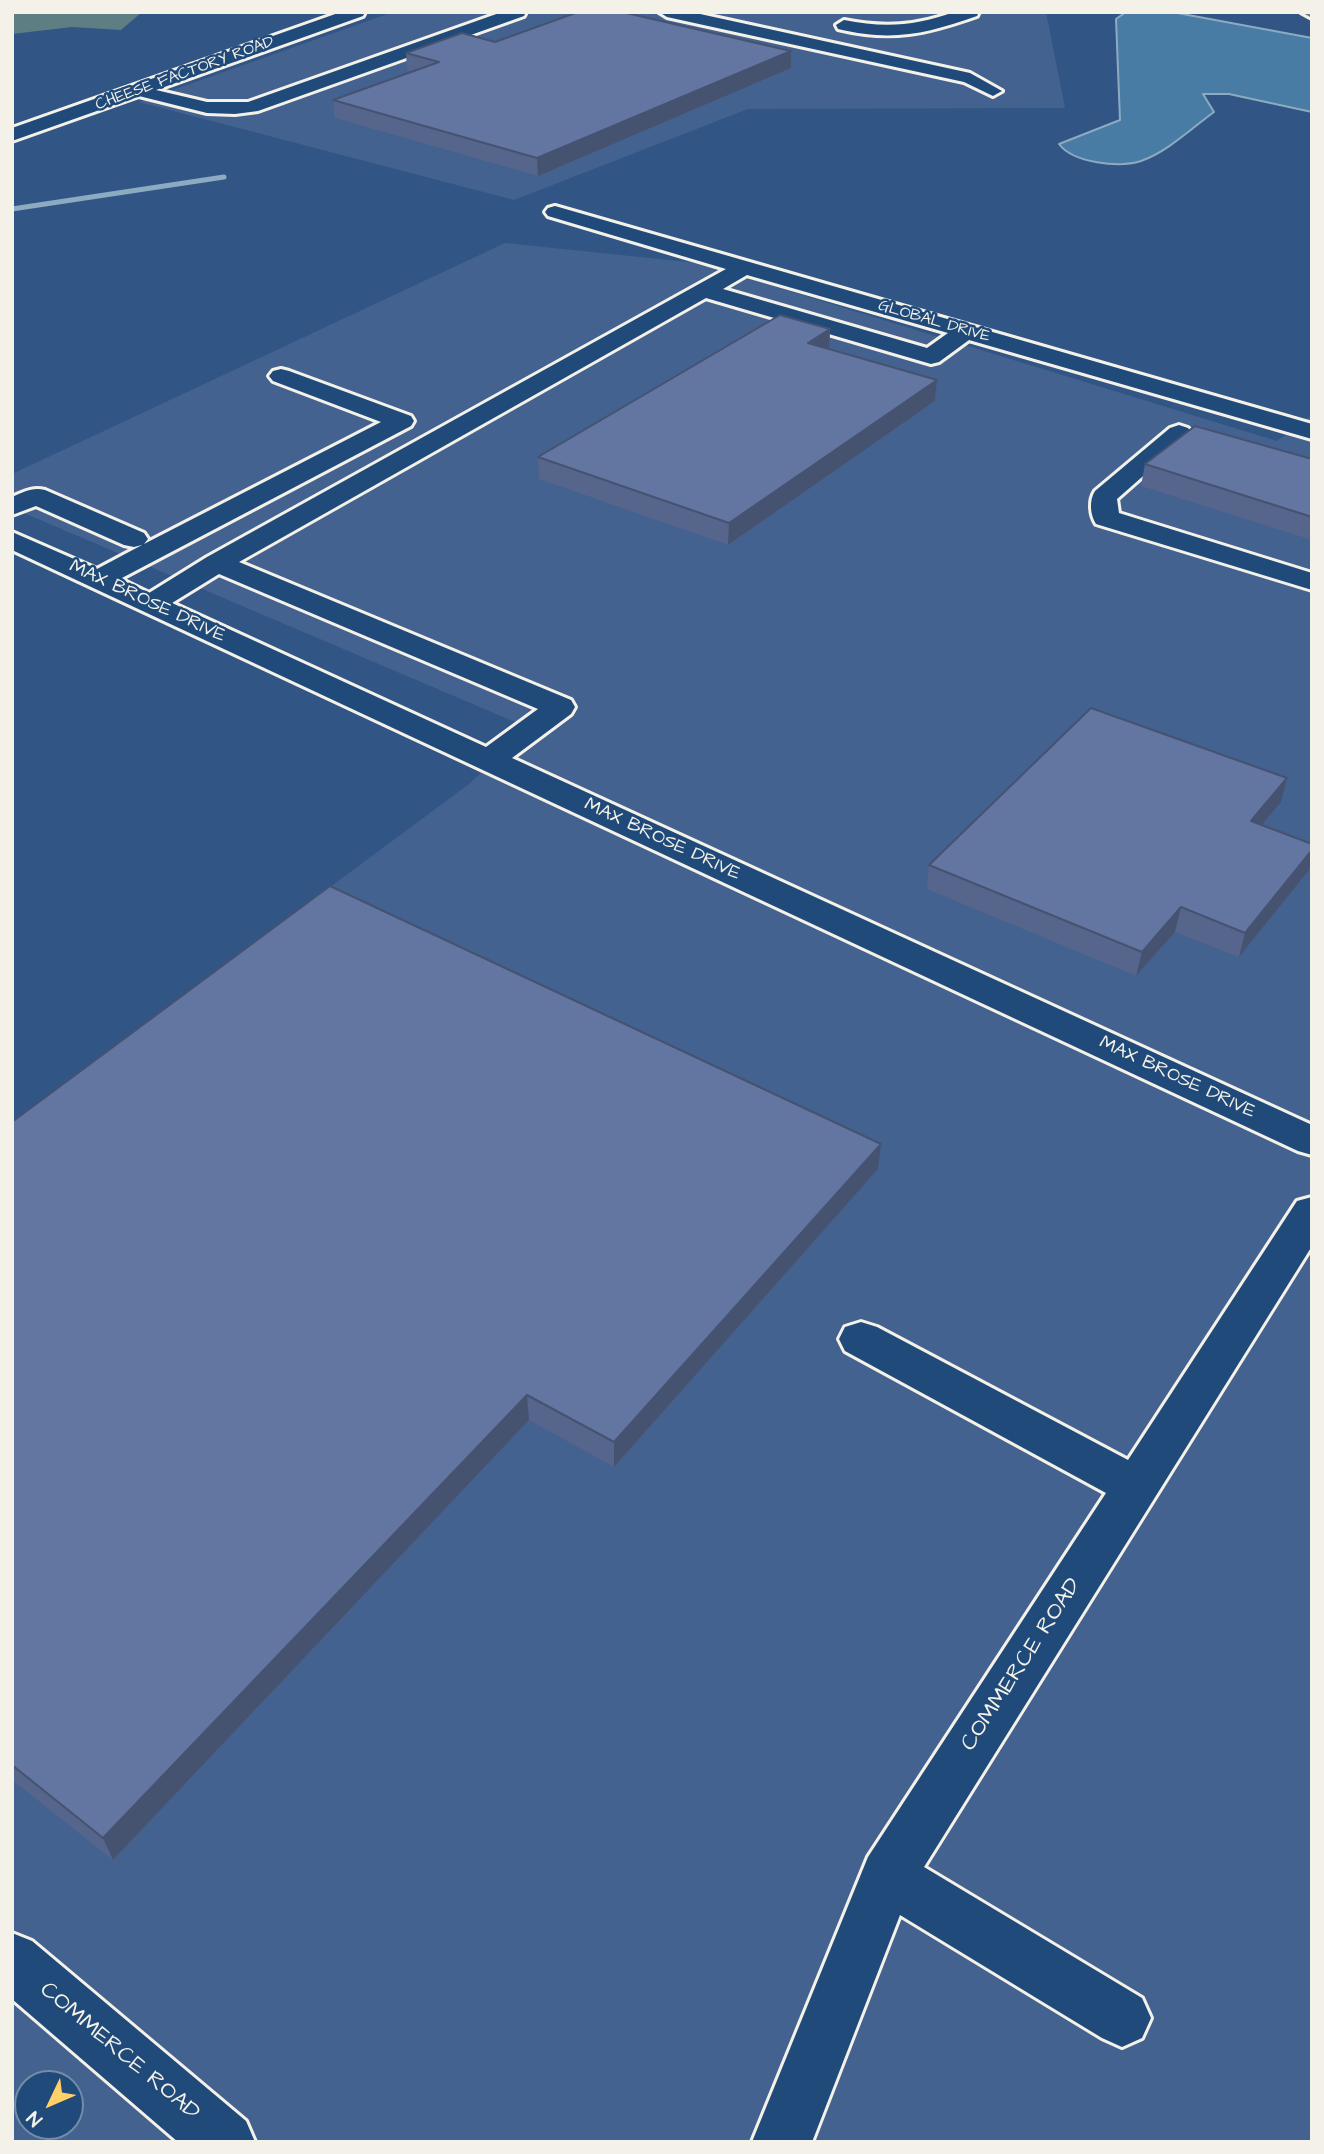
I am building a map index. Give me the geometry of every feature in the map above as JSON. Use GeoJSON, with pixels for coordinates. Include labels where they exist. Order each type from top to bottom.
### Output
{"type":"FeatureCollection","features":[{"type":"Feature","properties":{"kind":"street","name":"CHEESE FACTORY ROAD"},"geometry":{"type":"LineString","coordinates":[[12,135],[357,12]]}},
{"type":"Feature","properties":{"kind":"street"},"geometry":{"type":"LineString","coordinates":[[138,90],[201,109],[225,111],[251,107],[518,12]]}},
{"type":"Feature","properties":{"kind":"street"},"geometry":{"type":"LineString","coordinates":[[667,12],[970,78],[993,91]]}},
{"type":"Feature","properties":{"kind":"street"},"geometry":{"type":"LineString","coordinates":[[827,21],[866,30],[907,33],[971,12]]}},
{"type":"Feature","properties":{"kind":"street"},"geometry":{"type":"LineString","coordinates":[[243,89],[276,99]]}},
{"type":"Feature","properties":{"kind":"street","name":"GLOBAL DRIVE"},"geometry":{"type":"LineString","coordinates":[[555,212],[1312,432]]}},
{"type":"Feature","properties":{"kind":"street"},"geometry":{"type":"LineString","coordinates":[[151,604],[217,563],[745,267]]}},
{"type":"Feature","properties":{"kind":"street"},"geometry":{"type":"LineString","coordinates":[[703,290],[931,357],[966,331]]}},
{"type":"Feature","properties":{"kind":"street"},"geometry":{"type":"LineString","coordinates":[[97,579],[402,421],[281,376]]}},
{"type":"Feature","properties":{"kind":"street"},"geometry":{"type":"LineString","coordinates":[[1213,403],[1104,497],[1106,518],[1312,582]]}},
{"type":"Feature","properties":{"kind":"street"},"geometry":{"type":"LineString","coordinates":[[1179,433],[1205,441]]}},
{"type":"Feature","properties":{"kind":"street"},"geometry":{"type":"LineString","coordinates":[[12,507],[36,496],[134,539]]}},
{"type":"Feature","properties":{"kind":"street","name":"MAX BROSE DRIVE"},"geometry":{"type":"LineString","coordinates":[[12,540],[1312,1140]]}},
{"type":"Feature","properties":{"kind":"street"},"geometry":{"type":"LineString","coordinates":[[217,563],[560,707],[489,760]]}},
{"type":"Feature","properties":{"kind":"street","name":"COMMERCE ROAD"},"geometry":{"type":"LineString","coordinates":[[782,2142],[887,1876],[1312,1212]]}},
{"type":"Feature","properties":{"kind":"street"},"geometry":{"type":"LineString","coordinates":[[861,1339],[1136,1487]]}},
{"type":"Feature","properties":{"kind":"street"},"geometry":{"type":"LineString","coordinates":[[887,1876],[1122,2018]]}},
{"type":"Feature","properties":{"kind":"street","name":"COMMERCE ROAD"},"geometry":{"type":"LineString","coordinates":[[12,1962],[225,2142]]}},
{"type":"Feature","properties":{"kind":"shaded area"},"geometry":{"type":"Polygon","coordinates":[[[393,12],[1046,12],[1065,108],[748,109],[514,200],[139,102],[393,12]]]}},
{"type":"Feature","properties":{"kind":"shaded area"},"geometry":{"type":"Polygon","coordinates":[[[1126,12],[1172,12],[1312,38],[1312,112],[1229,94],[1203,94],[1214,112],[1151,157],[1132,163],[1109,164],[1075,156],[1059,144],[1120,120],[1116,19],[1126,12]]]}},
{"type":"Feature","properties":{"kind":"shaded area"},"geometry":{"type":"Polygon","coordinates":[[[505,243],[698,263],[1277,441],[1312,415],[1312,2142],[12,2142],[12,1123],[469,784],[529,728],[12,508],[12,474],[505,243]]]}},
{"type":"Feature","properties":{"kind":"green space"},"geometry":{"type":"Polygon","coordinates":[[[12,12],[142,12],[121,30],[72,27],[12,34],[12,12]]]}},
{"type":"Feature","properties":{"kind":"building"},"geometry":{"type":"Polygon","coordinates":[[[578,12],[622,12],[791,51],[537,158],[333,100],[439,62],[406,53],[462,33],[495,42],[578,12]]]}},
{"type":"Feature","properties":{"kind":"building"},"geometry":{"type":"Polygon","coordinates":[[[780,315],[830,329],[808,343],[937,380],[729,523],[538,457],[780,315]]]}},
{"type":"Feature","properties":{"kind":"building"},"geometry":{"type":"Polygon","coordinates":[[[1195,426],[1312,459],[1312,517],[1145,464],[1195,426]]]}},
{"type":"Feature","properties":{"kind":"building"},"geometry":{"type":"Polygon","coordinates":[[[1091,708],[1287,778],[1251,821],[1312,844],[1312,850],[1245,933],[1181,907],[1142,952],[929,865],[1091,708]]]}},
{"type":"Feature","properties":{"kind":"building"},"geometry":{"type":"Polygon","coordinates":[[[330,886],[881,1144],[614,1442],[527,1395],[103,1838],[12,1765],[12,1122],[330,886]]]}},
{"type":"Feature","properties":{"kind":"waterway"},"geometry":{"type":"LineString","coordinates":[[12,209],[224,177]]}}]}
